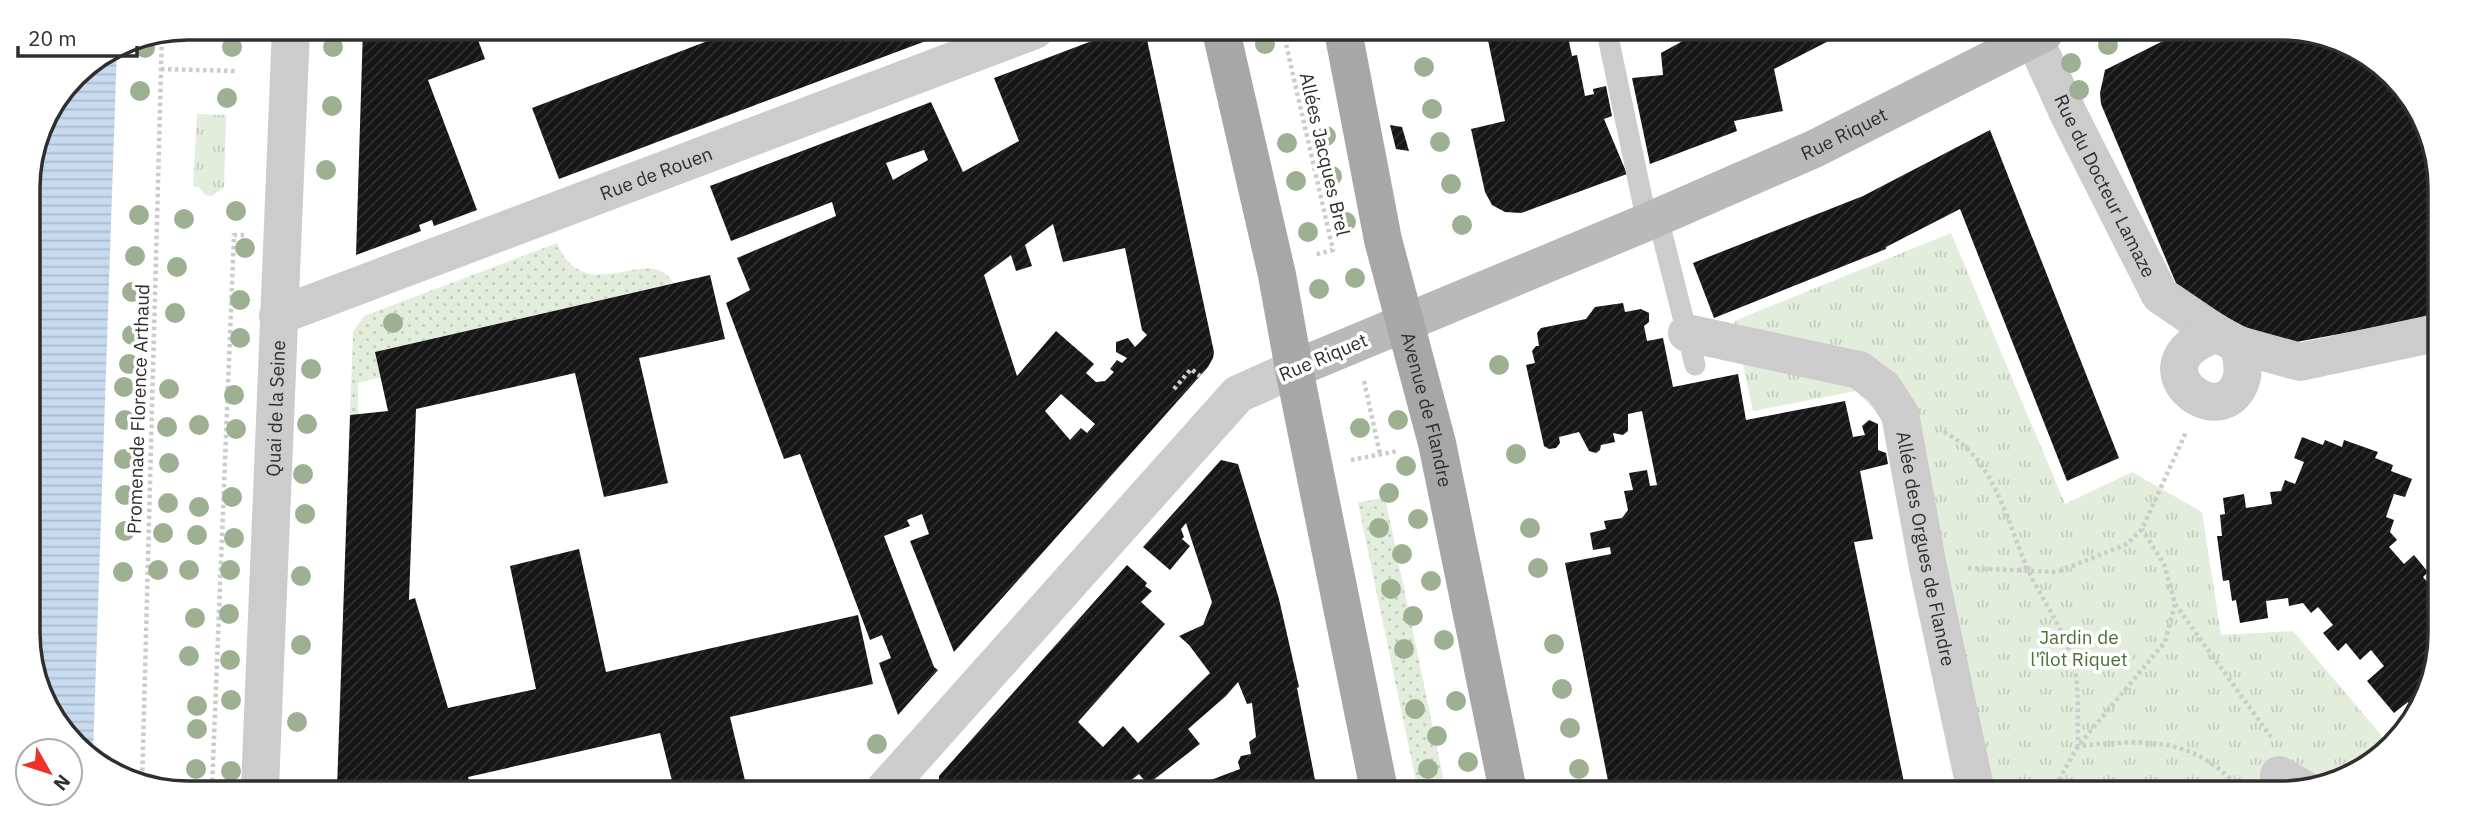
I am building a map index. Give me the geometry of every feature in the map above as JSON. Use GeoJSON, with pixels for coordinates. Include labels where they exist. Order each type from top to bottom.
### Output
{"type":"FeatureCollection","features":[{"type":"Feature","properties":{"kind":"main road","name":"Avenue de Flandre"},"geometry":{"type":"LineString","coordinates":[[1345,40],[1383,240],[1437,443],[1506,780]]}},
{"type":"Feature","properties":{"kind":"main road"},"geometry":{"type":"LineString","coordinates":[[1223,41],[1277,275],[1377,780]]}},
{"type":"Feature","properties":{"kind":"street","name":"Rue Riquet"},"geometry":{"type":"LineString","coordinates":[[892,781],[1238,394],[1653,220],[1814,149],[2026,40]]}},
{"type":"Feature","properties":{"kind":"street","name":"Rue du Docteur Lamaze"},"geometry":{"type":"LineString","coordinates":[[2038,40],[2069,115],[2161,295],[2227,339],[2300,362],[2428,335]]}},
{"type":"Feature","properties":{"kind":"street","name":"Quai de la Seine"},"geometry":{"type":"LineString","coordinates":[[260,781],[290,41]]}},
{"type":"Feature","properties":{"kind":"street","name":"Rue de Rouen"},"geometry":{"type":"LineString","coordinates":[[278,316],[1007,41]]}},
{"type":"Feature","properties":{"kind":"street"},"geometry":{"type":"LineString","coordinates":[[2227,339],[2243,368],[2237,388],[2221,400],[2201,400],[2185,387],[2180,367],[2189,349],[2227,339]]}},
{"type":"Feature","properties":{"kind":"street","name":"Allée des Orgues de Flandre"},"geometry":{"type":"LineString","coordinates":[[1691,349],[1859,370],[1883,388],[1900,414],[1928,567],[1973,780]]}},
{"type":"Feature","properties":{"kind":"lane","name":"Allée des Orgues de Flandre"},"geometry":{"type":"LineString","coordinates":[[1609,40],[1653,220],[1691,349]]}},
{"type":"Feature","properties":{"kind":"path","name":"Allées Jacques Brel"},"geometry":{"type":"LineString","coordinates":[[1285,40],[1333,250],[1311,256]]}},
{"type":"Feature","properties":{"kind":"path","name":"Promenade Florence Arthaud"},"geometry":{"type":"LineString","coordinates":[[142,773],[162,43]]}},
{"type":"Feature","properties":{"kind":"path"},"geometry":{"type":"LineString","coordinates":[[161,69],[235,71]]}},
{"type":"Feature","properties":{"kind":"path"},"geometry":{"type":"LineString","coordinates":[[212,781],[234,234]]}},
{"type":"Feature","properties":{"kind":"path"},"geometry":{"type":"LineString","coordinates":[[1174,389],[1191,369],[1200,376]]}},
{"type":"Feature","properties":{"kind":"path"},"geometry":{"type":"LineString","coordinates":[[1361,370],[1380,454]]}},
{"type":"Feature","properties":{"kind":"path"},"geometry":{"type":"LineString","coordinates":[[1928,567],[2057,572],[2127,544],[2142,529],[2201,400]]}},
{"type":"Feature","properties":{"kind":"path"},"geometry":{"type":"LineString","coordinates":[[1902,425],[1930,427],[1945,432],[1961,441],[1979,460],[2001,501],[2029,571],[2064,638],[2073,662],[2078,746]]}},
{"type":"Feature","properties":{"kind":"path"},"geometry":{"type":"LineString","coordinates":[[2142,529],[2164,564],[2175,604],[2278,747],[2290,780]]}},
{"type":"Feature","properties":{"kind":"path"},"geometry":{"type":"LineString","coordinates":[[2059,780],[2078,746],[2165,642],[2175,604]]}},
{"type":"Feature","properties":{"kind":"path"},"geometry":{"type":"LineString","coordinates":[[2078,746],[2118,742],[2158,744],[2192,751],[2224,771],[2232,780]]}},
{"type":"Feature","properties":{"kind":"green space"},"geometry":{"type":"Polygon","coordinates":[[[197,114],[226,115],[224,187],[212,196],[205,195],[199,187],[193,186],[197,114]]]}},
{"type":"Feature","properties":{"kind":"green space","name":"Jardin de l'îlot Riquet"},"geometry":{"type":"Polygon","coordinates":[[[1951,233],[2065,504],[2132,472],[2202,512],[2221,635],[2293,631],[2383,738],[2362,756],[2327,773],[2309,778],[1961,780],[1887,422],[1856,391],[1753,411],[1734,321],[1951,233]]]}},
{"type":"Feature","properties":{"kind":"green space"},"geometry":{"type":"Polygon","coordinates":[[[557,243],[569,263],[584,272],[600,274],[650,269],[663,272],[673,283],[376,352],[381,377],[358,383],[358,415],[350,415],[353,332],[364,316],[557,243]]]}},
{"type":"Feature","properties":{"kind":"green space"},"geometry":{"type":"Polygon","coordinates":[[[1385,497],[1444,780],[1416,780],[1358,503],[1385,497]]]}},
{"type":"Feature","properties":{"kind":"water"},"geometry":{"type":"Polygon","coordinates":[[[117,59],[93,746],[65,715],[56,698],[43,662],[40,633],[41,179],[45,150],[60,114],[77,91],[106,65],[117,59]]]}},
{"type":"Feature","properties":{"kind":"building"},"geometry":{"type":"Polygon","coordinates":[[[1488,40],[1569,40],[1572,56],[1577,55],[1585,96],[1594,94],[1593,89],[1606,86],[1612,116],[1604,119],[1627,174],[1521,213],[1505,212],[1492,205],[1485,192],[1471,129],[1505,121],[1488,40]]]}},
{"type":"Feature","properties":{"kind":"building"},"geometry":{"type":"Polygon","coordinates":[[[1684,40],[1830,40],[1774,69],[1783,111],[1734,121],[1737,131],[1650,164],[1632,78],[1663,75],[1661,53],[1684,40]]]}},
{"type":"Feature","properties":{"kind":"building"},"geometry":{"type":"Polygon","coordinates":[[[2165,40],[2280,40],[2318,45],[2354,60],[2370,71],[2397,98],[2408,114],[2425,159],[2428,188],[2428,317],[2291,343],[2264,339],[2178,288],[2101,104],[2100,93],[2105,70],[2165,40]]]}},
{"type":"Feature","properties":{"kind":"building"},"geometry":{"type":"Polygon","coordinates":[[[363,41],[478,41],[485,59],[428,80],[477,210],[434,226],[432,220],[419,225],[421,231],[356,255],[363,41]]]}},
{"type":"Feature","properties":{"kind":"building"},"geometry":{"type":"Polygon","coordinates":[[[708,41],[927,41],[559,179],[532,108],[708,41]]]}},
{"type":"Feature","properties":{"kind":"building"},"geometry":{"type":"Polygon","coordinates":[[[1093,41],[1147,41],[1214,352],[1213,358],[1208,367],[954,652],[910,541],[929,534],[922,514],[907,520],[910,526],[884,536],[934,667],[938,670],[898,715],[879,663],[891,658],[882,635],[870,640],[800,454],[784,459],[726,303],[750,290],[737,258],[836,216],[832,202],[731,241],[710,186],[931,102],[963,172],[1019,141],[994,78],[1093,41]],[[924,150],[886,163],[893,180],[928,160],[924,150]],[[1053,224],[1025,245],[1032,266],[1016,271],[1011,255],[984,275],[1017,376],[1056,331],[1094,364],[1086,373],[1096,382],[1105,381],[1114,372],[1110,369],[1117,360],[1122,363],[1127,358],[1116,352],[1116,342],[1128,338],[1135,347],[1147,335],[1142,330],[1125,248],[1063,262],[1053,224]],[[1061,394],[1045,411],[1070,440],[1081,428],[1087,433],[1095,424],[1061,394]]]}},
{"type":"Feature","properties":{"kind":"building"},"geometry":{"type":"Polygon","coordinates":[[[1390,125],[1402,127],[1409,151],[1396,149],[1390,125]]]}},
{"type":"Feature","properties":{"kind":"building"},"geometry":{"type":"Polygon","coordinates":[[[1990,130],[2119,458],[2067,481],[1960,209],[1886,249],[1714,318],[1693,263],[1863,196],[1990,130]]]}},
{"type":"Feature","properties":{"kind":"building"},"geometry":{"type":"Polygon","coordinates":[[[710,275],[725,339],[639,358],[668,483],[604,497],[575,373],[416,409],[409,600],[415,598],[448,708],[536,689],[510,566],[579,549],[606,672],[858,615],[873,684],[730,717],[745,781],[672,781],[660,733],[468,777],[469,781],[337,781],[350,415],[388,411],[375,352],[710,275]]]}},
{"type":"Feature","properties":{"kind":"building"},"geometry":{"type":"Polygon","coordinates":[[[1623,303],[1625,312],[1641,309],[1649,313],[1649,322],[1644,326],[1647,341],[1663,338],[1673,387],[1738,374],[1746,420],[1845,401],[1853,437],[1865,435],[1862,426],[1869,420],[1878,424],[1878,450],[1886,453],[1888,464],[1860,471],[1873,539],[1854,542],[1904,780],[1608,780],[1565,563],[1611,554],[1610,547],[1593,550],[1590,533],[1606,529],[1604,521],[1622,518],[1628,510],[1624,491],[1633,490],[1629,473],[1647,470],[1650,486],[1657,485],[1642,411],[1628,414],[1628,431],[1623,435],[1613,433],[1615,442],[1601,445],[1596,453],[1589,451],[1579,432],[1559,437],[1560,443],[1556,448],[1549,449],[1544,446],[1526,365],[1535,363],[1532,351],[1539,346],[1537,333],[1541,328],[1586,319],[1595,307],[1623,303]]]}},
{"type":"Feature","properties":{"kind":"building"},"geometry":{"type":"Polygon","coordinates":[[[2302,437],[2323,445],[2325,440],[2342,447],[2344,440],[2378,452],[2375,458],[2393,465],[2391,471],[2412,479],[2405,497],[2394,494],[2386,517],[2394,520],[2390,532],[2397,540],[2389,547],[2404,564],[2414,555],[2428,572],[2423,577],[2428,583],[2428,633],[2423,671],[2416,689],[2410,704],[2408,702],[2394,713],[2367,681],[2384,666],[2371,650],[2360,660],[2346,643],[2338,651],[2323,633],[2333,625],[2318,607],[2311,613],[2303,603],[2289,606],[2288,598],[2266,601],[2268,618],[2240,623],[2236,600],[2232,601],[2229,580],[2223,581],[2217,536],[2222,536],[2220,515],[2225,514],[2223,498],[2244,494],[2246,508],[2272,504],[2270,492],[2281,491],[2285,480],[2295,484],[2304,462],[2294,458],[2302,437]]]}},
{"type":"Feature","properties":{"kind":"building"},"geometry":{"type":"Polygon","coordinates":[[[1221,460],[1238,464],[1279,599],[1299,687],[1297,688],[1315,780],[1209,781],[1240,769],[1238,762],[1241,756],[1251,754],[1249,742],[1256,737],[1252,703],[1247,704],[1238,682],[1188,729],[1200,744],[1153,781],[1144,780],[1139,774],[1131,781],[939,781],[939,776],[1127,565],[1152,591],[1141,602],[1165,624],[1078,722],[1103,747],[1123,726],[1138,743],[1210,673],[1179,636],[1203,625],[1212,602],[1186,523],[1181,529],[1184,537],[1182,539],[1190,546],[1170,570],[1143,547],[1221,460]]]}}]}
